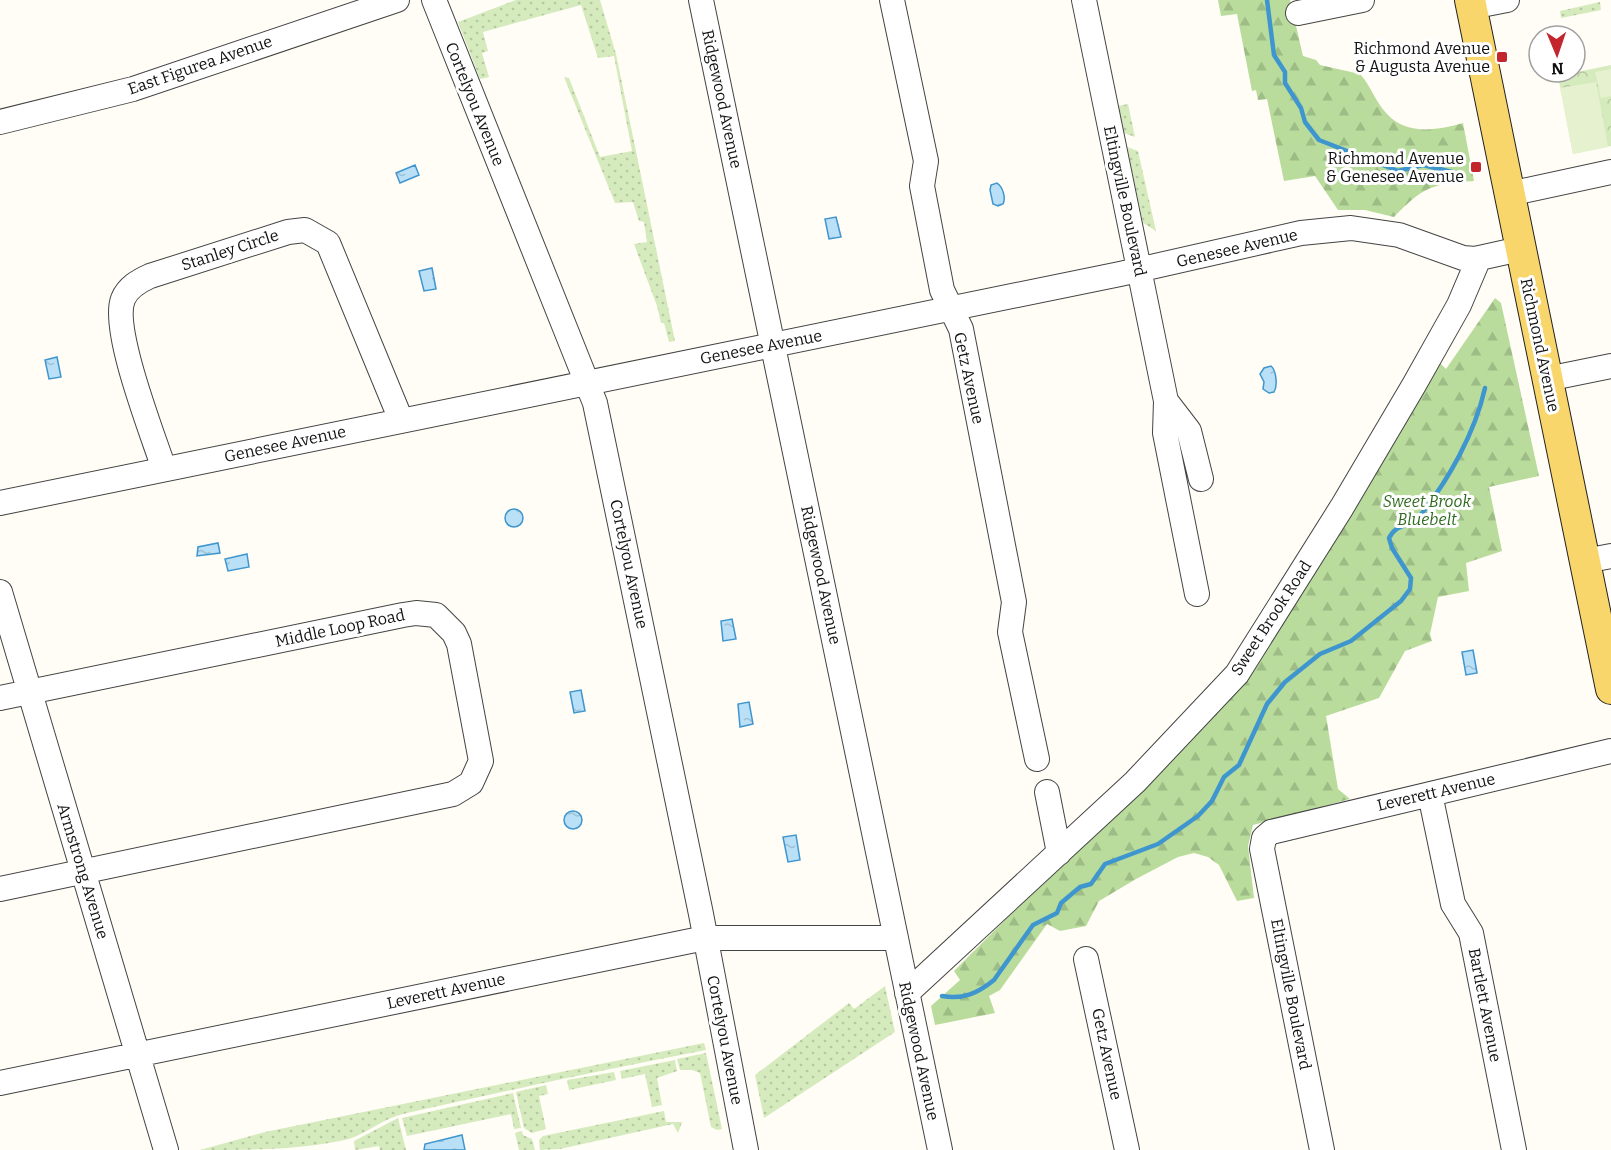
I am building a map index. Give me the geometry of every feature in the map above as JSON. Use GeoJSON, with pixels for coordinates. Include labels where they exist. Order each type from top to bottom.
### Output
{"type":"FeatureCollection","features":[{"type":"Feature","properties":{"kind":"main road","name":"Richmond Avenue"},"geometry":{"type":"LineString","coordinates":[[1471,4],[1547,379],[1598,558],[1611,689]]}},
{"type":"Feature","properties":{"kind":"street","name":"East Figurea Avenue"},"geometry":{"type":"LineString","coordinates":[[0,122],[133,89],[397,0]]}},
{"type":"Feature","properties":{"kind":"street","name":"Cortelyou Avenue"},"geometry":{"type":"LineString","coordinates":[[434,0],[597,412],[746,1150]]}},
{"type":"Feature","properties":{"kind":"street","name":"Ridgewood Avenue"},"geometry":{"type":"LineString","coordinates":[[701,0],[940,1150]]}},
{"type":"Feature","properties":{"kind":"street","name":"Getz Avenue"},"geometry":{"type":"LineString","coordinates":[[892,0],[926,161],[922,186],[942,290],[961,329],[1014,602],[1010,632],[1037,759]]}},
{"type":"Feature","properties":{"kind":"street","name":"Eltingville Boulevard"},"geometry":{"type":"LineString","coordinates":[[1084,0],[1166,401],[1165,433],[1197,594]]}},
{"type":"Feature","properties":{"kind":"street"},"geometry":{"type":"LineString","coordinates":[[1298,13],[1362,0]]}},
{"type":"Feature","properties":{"kind":"street"},"geometry":{"type":"LineString","coordinates":[[1471,4],[1507,0]]}},
{"type":"Feature","properties":{"kind":"street"},"geometry":{"type":"LineString","coordinates":[[1509,194],[1611,172]]}},
{"type":"Feature","properties":{"kind":"street","name":"Genesee Avenue"},"geometry":{"type":"LineString","coordinates":[[0,503],[1140,270],[1300,233],[1351,228],[1399,235],[1463,258],[1479,258],[1520,249]]}},
{"type":"Feature","properties":{"kind":"street","name":"Stanley Circle"},"geometry":{"type":"LineString","coordinates":[[164,469],[121,333],[123,300],[138,281],[150,276],[288,232],[305,230],[328,243],[401,420]]}},
{"type":"Feature","properties":{"kind":"street","name":"Sweet Brook Road"},"geometry":{"type":"LineString","coordinates":[[908,993],[1143,775],[1237,674],[1342,507],[1414,385],[1459,305],[1479,258]]}},
{"type":"Feature","properties":{"kind":"street"},"geometry":{"type":"LineString","coordinates":[[1547,379],[1611,366]]}},
{"type":"Feature","properties":{"kind":"street","name":"Eltingville Boulevard"},"geometry":{"type":"LineString","coordinates":[[1166,401],[1190,431],[1201,479]]}},
{"type":"Feature","properties":{"kind":"street","name":"Armstrong Avenue"},"geometry":{"type":"LineString","coordinates":[[0,592],[166,1150]]}},
{"type":"Feature","properties":{"kind":"street","name":"Middle Loop Road"},"geometry":{"type":"LineString","coordinates":[[0,698],[416,613],[436,615],[446,622],[459,644],[482,761],[477,773],[462,790],[434,798],[0,889]]}},
{"type":"Feature","properties":{"kind":"street","name":"Leverett Avenue"},"geometry":{"type":"LineString","coordinates":[[1264,838],[1271,832],[1611,751]]}},
{"type":"Feature","properties":{"kind":"street"},"geometry":{"type":"LineString","coordinates":[[1047,792],[1059,853]]}},
{"type":"Feature","properties":{"kind":"street","name":"Bartlett Avenue"},"geometry":{"type":"LineString","coordinates":[[1430,794],[1453,904],[1471,933],[1514,1150]]}},
{"type":"Feature","properties":{"kind":"street","name":"Eltingville Boulevard"},"geometry":{"type":"LineString","coordinates":[[1264,838],[1262,849],[1322,1150]]}},
{"type":"Feature","properties":{"kind":"street","name":"Leverett Avenue"},"geometry":{"type":"LineString","coordinates":[[0,1083],[705,938],[896,938]]}},
{"type":"Feature","properties":{"kind":"street","name":"Getz Avenue"},"geometry":{"type":"LineString","coordinates":[[1086,959],[1127,1150]]}},
{"type":"Feature","properties":{"kind":"green space"},"geometry":{"type":"Polygon","coordinates":[[[516,0],[600,0],[616,54],[675,341],[669,342],[634,244],[647,242],[644,222],[639,221],[633,202],[615,203],[564,77],[569,78],[600,157],[632,151],[614,56],[598,58],[581,5],[483,32],[488,51],[482,53],[489,77],[480,79],[458,22],[516,0]]]}},
{"type":"Feature","properties":{"kind":"green space"},"geometry":{"type":"Polygon","coordinates":[[[1218,0],[1290,0],[1303,56],[1316,60],[1320,65],[1360,74],[1383,110],[1404,126],[1433,129],[1463,123],[1474,181],[1429,188],[1394,217],[1365,210],[1338,210],[1315,176],[1284,181],[1267,99],[1258,100],[1256,90],[1252,91],[1237,14],[1221,16],[1218,0]]]}},
{"type":"Feature","properties":{"kind":"green space"},"geometry":{"type":"Polygon","coordinates":[[[1600,2],[1601,10],[1561,18],[1560,11],[1600,2]]]}},
{"type":"Feature","properties":{"kind":"green space"},"geometry":{"type":"Polygon","coordinates":[[[1611,65],[1611,146],[1573,154],[1560,84],[1587,84],[1587,70],[1611,65]]]}},
{"type":"Feature","properties":{"kind":"green space"},"geometry":{"type":"Polygon","coordinates":[[[1611,69],[1611,96],[1601,98],[1595,72],[1611,69]]]}},
{"type":"Feature","properties":{"kind":"green space"},"geometry":{"type":"Polygon","coordinates":[[[1596,82],[1608,147],[1573,154],[1560,88],[1596,82]]]}},
{"type":"Feature","properties":{"kind":"green space"},"geometry":{"type":"Polygon","coordinates":[[[1128,104],[1135,137],[1124,133],[1118,106],[1128,104]]]}},
{"type":"Feature","properties":{"kind":"green space"},"geometry":{"type":"Polygon","coordinates":[[[1127,147],[1138,151],[1156,231],[1143,223],[1127,147]]]}},
{"type":"Feature","properties":{"kind":"green space","name":"Sweet Brook Bluebelt"},"geometry":{"type":"Polygon","coordinates":[[[1495,298],[1501,303],[1539,476],[1489,487],[1502,551],[1466,563],[1469,591],[1438,597],[1430,634],[1432,641],[1405,651],[1379,698],[1326,716],[1338,789],[1350,799],[1253,825],[1248,846],[1254,898],[1237,901],[1219,865],[1208,857],[1194,853],[1178,857],[1099,901],[1086,926],[1060,931],[1047,924],[1000,990],[989,996],[995,1013],[935,1025],[931,1006],[960,980],[954,971],[1271,642],[1440,363],[1446,369],[1495,298]]]}},
{"type":"Feature","properties":{"kind":"green space"},"geometry":{"type":"Polygon","coordinates":[[[885,986],[895,1032],[764,1118],[755,1075],[849,1003],[854,1009],[885,986]]]}},
{"type":"Feature","properties":{"kind":"green space"},"geometry":{"type":"Polygon","coordinates":[[[704,1043],[706,1050],[407,1113],[349,1139],[331,1143],[294,1147],[200,1150],[265,1132],[704,1043]]]}},
{"type":"Feature","properties":{"kind":"green space"},"geometry":{"type":"Polygon","coordinates":[[[706,1053],[722,1129],[717,1130],[711,1127],[700,1073],[680,1070],[677,1059],[706,1053]]]}},
{"type":"Feature","properties":{"kind":"green space"},"geometry":{"type":"Polygon","coordinates":[[[675,1060],[677,1071],[657,1078],[662,1105],[652,1107],[645,1074],[622,1079],[620,1071],[675,1060]]]}},
{"type":"Feature","properties":{"kind":"green space"},"geometry":{"type":"Polygon","coordinates":[[[614,1072],[616,1080],[569,1090],[567,1080],[614,1072]]]}},
{"type":"Feature","properties":{"kind":"green space"},"geometry":{"type":"Polygon","coordinates":[[[546,1085],[548,1094],[539,1096],[546,1129],[532,1133],[524,1128],[516,1092],[546,1085]]]}},
{"type":"Feature","properties":{"kind":"green space"},"geometry":{"type":"Polygon","coordinates":[[[513,1093],[521,1128],[514,1129],[511,1114],[407,1136],[402,1118],[513,1093]]]}},
{"type":"Feature","properties":{"kind":"green space"},"geometry":{"type":"Polygon","coordinates":[[[664,1111],[666,1122],[682,1122],[678,1133],[673,1124],[560,1149],[540,1150],[539,1140],[543,1136],[664,1111]]]}},
{"type":"Feature","properties":{"kind":"green space"},"geometry":{"type":"Polygon","coordinates":[[[398,1118],[406,1150],[380,1150],[379,1146],[355,1150],[354,1141],[398,1118]]]}},
{"type":"Feature","properties":{"kind":"green space"},"geometry":{"type":"Polygon","coordinates":[[[522,1131],[523,1135],[532,1139],[535,1150],[519,1150],[515,1133],[522,1131]]]}},
{"type":"Feature","properties":{"kind":"water"},"geometry":{"type":"Polygon","coordinates":[[[415,165],[419,175],[400,183],[396,173],[415,165]]]}},
{"type":"Feature","properties":{"kind":"water"},"geometry":{"type":"Polygon","coordinates":[[[997,183],[1004,199],[1003,204],[998,206],[993,204],[990,190],[991,185],[997,183]]]}},
{"type":"Feature","properties":{"kind":"water"},"geometry":{"type":"Polygon","coordinates":[[[836,217],[841,237],[829,239],[825,219],[836,217]]]}},
{"type":"Feature","properties":{"kind":"water"},"geometry":{"type":"Polygon","coordinates":[[[432,268],[436,289],[424,291],[419,271],[432,268]]]}},
{"type":"Feature","properties":{"kind":"water"},"geometry":{"type":"Polygon","coordinates":[[[57,357],[61,377],[49,379],[45,360],[57,357]]]}},
{"type":"Feature","properties":{"kind":"water"},"geometry":{"type":"Polygon","coordinates":[[[1271,366],[1275,374],[1276,386],[1274,392],[1269,393],[1263,389],[1264,382],[1260,374],[1264,368],[1271,366]]]}},
{"type":"Feature","properties":{"kind":"water"},"geometry":{"type":"Polygon","coordinates":[[[514,509],[520,512],[523,518],[520,524],[514,527],[508,524],[505,518],[508,512],[514,509]]]}},
{"type":"Feature","properties":{"kind":"water"},"geometry":{"type":"Polygon","coordinates":[[[218,543],[220,553],[197,556],[198,547],[218,543]]]}},
{"type":"Feature","properties":{"kind":"water"},"geometry":{"type":"Polygon","coordinates":[[[247,554],[249,567],[228,571],[225,559],[247,554]]]}},
{"type":"Feature","properties":{"kind":"water"},"geometry":{"type":"Polygon","coordinates":[[[732,619],[736,639],[723,641],[721,621],[732,619]]]}},
{"type":"Feature","properties":{"kind":"water"},"geometry":{"type":"Polygon","coordinates":[[[1473,650],[1477,673],[1466,675],[1462,652],[1473,650]]]}},
{"type":"Feature","properties":{"kind":"water"},"geometry":{"type":"Polygon","coordinates":[[[581,690],[585,711],[574,713],[570,692],[581,690]]]}},
{"type":"Feature","properties":{"kind":"water"},"geometry":{"type":"Polygon","coordinates":[[[749,702],[753,724],[740,727],[738,704],[749,702]]]}},
{"type":"Feature","properties":{"kind":"water"},"geometry":{"type":"Polygon","coordinates":[[[573,811],[579,814],[582,820],[579,826],[573,829],[567,826],[564,820],[567,814],[573,811]]]}},
{"type":"Feature","properties":{"kind":"water"},"geometry":{"type":"Polygon","coordinates":[[[796,835],[800,860],[788,862],[783,837],[796,835]]]}},
{"type":"Feature","properties":{"kind":"water"},"geometry":{"type":"Polygon","coordinates":[[[462,1135],[465,1150],[424,1150],[425,1144],[462,1135]]]}},
{"type":"Feature","properties":{"kind":"waterway"},"geometry":{"type":"LineString","coordinates":[[1267,0],[1274,55],[1285,72],[1285,83],[1301,108],[1305,122],[1319,140],[1398,171],[1423,165],[1460,174]]}},
{"type":"Feature","properties":{"kind":"waterway"},"geometry":{"type":"LineString","coordinates":[[942,996],[963,996],[988,985],[994,980],[1033,925],[1057,913],[1061,903],[1080,887],[1091,884],[1105,864],[1158,844],[1198,816],[1212,801],[1224,777],[1239,765],[1267,704],[1285,682],[1320,654],[1351,641],[1401,601],[1410,589],[1411,578],[1392,548],[1389,538],[1400,527],[1412,523],[1419,517],[1440,488],[1475,422],[1485,388]]}},
{"type":"Feature","properties":{"kind":"place","name":"Richmond Avenue & Augusta Avenue"},"geometry":{"type":"Point","coordinates":[1502,57]}},
{"type":"Feature","properties":{"kind":"place","name":"Richmond Avenue & Genesee Avenue"},"geometry":{"type":"Point","coordinates":[1476,167]}}]}
